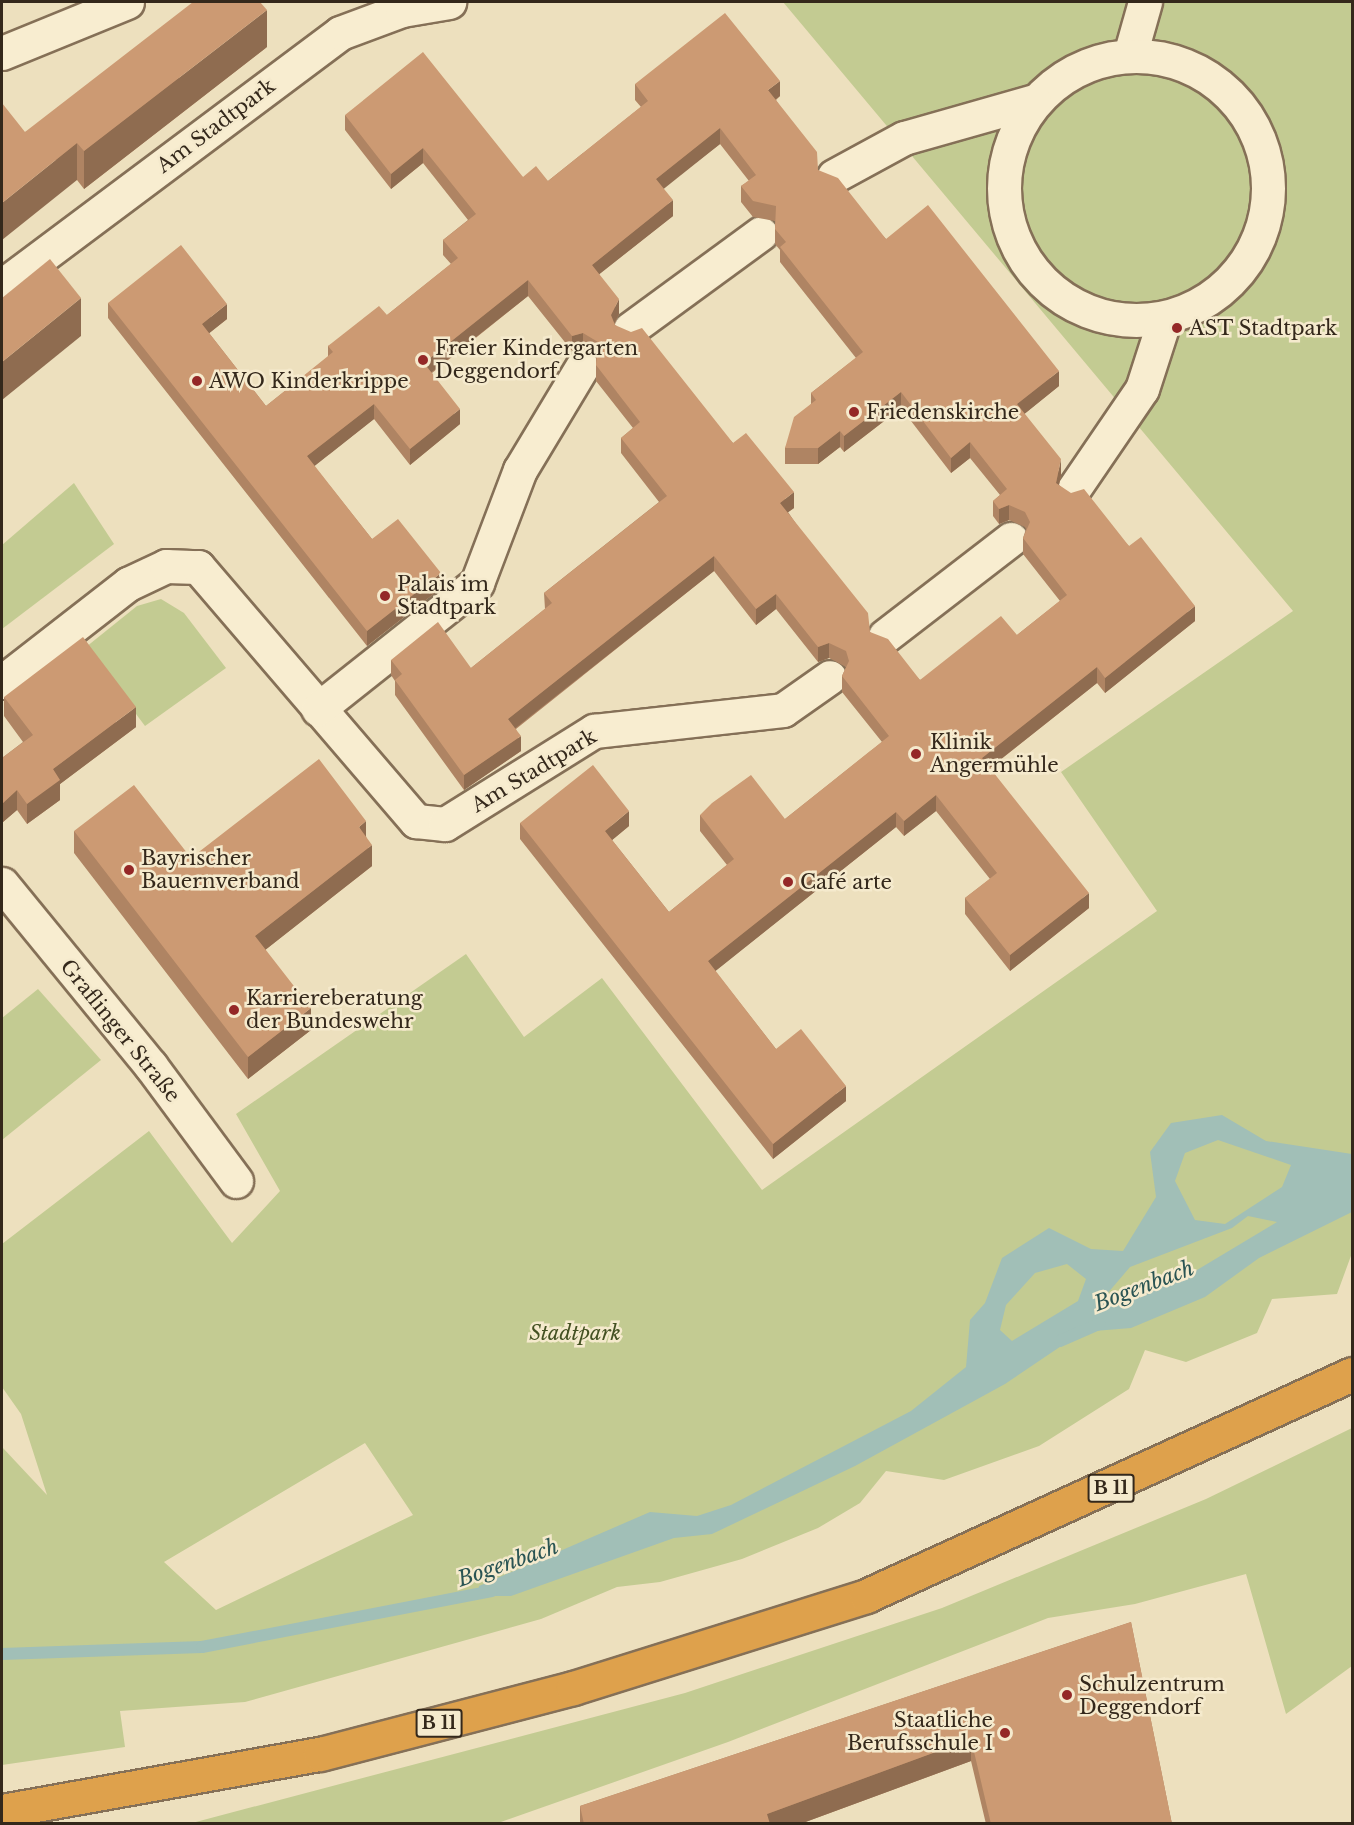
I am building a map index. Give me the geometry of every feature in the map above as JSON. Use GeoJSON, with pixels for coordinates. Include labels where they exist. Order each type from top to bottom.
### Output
{"type":"FeatureCollection","features":[{"type":"Feature","properties":{"kind":"highway","name":"B 11"},"geometry":{"type":"LineString","coordinates":[[2,1811],[320,1754],[573,1689],[866,1596],[1353,1374]]}},
{"type":"Feature","properties":{"kind":"street"},"geometry":{"type":"LineString","coordinates":[[2,52],[127,2]]}},
{"type":"Feature","properties":{"kind":"street","name":"Am Stadtpark"},"geometry":{"type":"LineString","coordinates":[[2,286],[340,33],[402,10],[448,2]]}},
{"type":"Feature","properties":{"kind":"street"},"geometry":{"type":"LineString","coordinates":[[1130,55],[1145,2]]}},
{"type":"Feature","properties":{"kind":"street"},"geometry":{"type":"LineString","coordinates":[[1130,55],[1180,62],[1220,86],[1256,131],[1268,177],[1263,224],[1243,267],[1209,300],[1165,318],[1118,320],[1072,305],[1036,276],[1011,235],[1003,188],[1011,142],[1034,101],[1062,77],[1094,61],[1130,55]]}},
{"type":"Feature","properties":{"kind":"street"},"geometry":{"type":"LineString","coordinates":[[834,176],[904,138],[1034,101]]}},
{"type":"Feature","properties":{"kind":"street"},"geometry":{"type":"LineString","coordinates":[[630,329],[761,233]]}},
{"type":"Feature","properties":{"kind":"street"},"geometry":{"type":"LineString","coordinates":[[1073,490],[1142,389],[1165,318]]}},
{"type":"Feature","properties":{"kind":"street"},"geometry":{"type":"LineString","coordinates":[[318,709],[477,583],[520,470],[582,367]]}},
{"type":"Feature","properties":{"kind":"street"},"geometry":{"type":"LineString","coordinates":[[885,636],[1011,539]]}},
{"type":"Feature","properties":{"kind":"street","name":"Am Stadtpark"},"geometry":{"type":"LineString","coordinates":[[2,682],[128,584],[166,566],[198,567],[416,822],[445,824],[594,731],[783,710],[830,677]]}},
{"type":"Feature","properties":{"kind":"street","name":"Graflinger Straße"},"geometry":{"type":"LineString","coordinates":[[2,884],[151,1066],[236,1181]]}},
{"type":"Feature","properties":{"kind":"green space","name":"Stadtpark"},"geometry":{"type":"Polygon","coordinates":[[[783,2],[1352,2],[1352,1253],[1337,1294],[1272,1299],[1257,1333],[1186,1362],[1145,1350],[1129,1389],[1039,1446],[944,1480],[886,1471],[860,1503],[818,1528],[742,1559],[660,1582],[617,1587],[541,1619],[245,1702],[120,1711],[125,1747],[2,1765],[2,1447],[47,1495],[21,1414],[2,1387],[2,1244],[149,1131],[232,1243],[280,1191],[236,1114],[466,954],[524,1037],[602,978],[762,1190],[1157,911],[1061,772],[1293,611],[783,2]],[[365,1443],[164,1562],[216,1610],[413,1515],[365,1443]]]}},
{"type":"Feature","properties":{"kind":"green space"},"geometry":{"type":"Polygon","coordinates":[[[74,483],[114,544],[2,629],[2,545],[74,483]]]}},
{"type":"Feature","properties":{"kind":"green space"},"geometry":{"type":"Polygon","coordinates":[[[161,599],[184,613],[226,668],[145,726],[86,647],[137,606],[161,599]]]}},
{"type":"Feature","properties":{"kind":"green space"},"geometry":{"type":"Polygon","coordinates":[[[38,989],[101,1060],[2,1140],[2,1018],[38,989]]]}},
{"type":"Feature","properties":{"kind":"green space"},"geometry":{"type":"Polygon","coordinates":[[[1352,1428],[1352,1666],[1286,1714],[1246,1574],[1135,1604],[1048,1618],[728,1742],[498,1823],[192,1823],[685,1693],[942,1608],[1206,1499],[1352,1428]]]}},
{"type":"Feature","properties":{"kind":"water"},"geometry":{"type":"Polygon","coordinates":[[[1222,1115],[1266,1141],[1352,1154],[1352,1212],[1259,1258],[1205,1297],[1131,1328],[1082,1332],[1005,1384],[855,1466],[712,1534],[674,1538],[511,1596],[478,1596],[479,1586],[650,1512],[697,1516],[731,1505],[911,1411],[966,1367],[970,1320],[985,1303],[1002,1258],[1049,1228],[1091,1249],[1123,1251],[1156,1197],[1150,1152],[1171,1123],[1222,1115]],[[1218,1140],[1185,1153],[1175,1181],[1195,1220],[1225,1224],[1282,1187],[1291,1165],[1218,1140]],[[1248,1216],[1232,1228],[1130,1267],[1107,1294],[1114,1298],[1187,1276],[1277,1222],[1248,1216]],[[1067,1264],[1035,1273],[1006,1305],[1000,1330],[1012,1341],[1078,1301],[1086,1279],[1067,1264]]]}},
{"type":"Feature","properties":{"kind":"building"},"geometry":{"type":"Polygon","coordinates":[[[193,2],[260,2],[267,10],[84,151],[77,143],[2,203],[2,103],[25,132],[193,2]]]}},
{"type":"Feature","properties":{"kind":"building","name":"Palais im Stadtpark"},"geometry":{"type":"Polygon","coordinates":[[[725,13],[780,81],[768,90],[817,152],[818,170],[838,178],[886,239],[928,205],[1059,371],[1017,404],[1061,459],[1056,483],[1071,493],[1084,489],[1129,546],[1141,537],[1195,606],[1105,678],[1097,667],[982,758],[1089,893],[1010,955],[965,898],[997,873],[936,795],[904,821],[896,812],[708,961],[776,1049],[801,1029],[846,1086],[773,1144],[520,823],[593,765],[629,811],[605,831],[669,912],[734,859],[700,815],[712,803],[751,775],[785,819],[889,736],[842,676],[849,661],[846,651],[829,643],[818,647],[776,594],[756,609],[714,556],[508,719],[521,736],[464,775],[395,680],[402,674],[391,660],[438,622],[471,668],[552,603],[544,593],[667,496],[621,438],[640,422],[596,365],[598,342],[583,333],[572,336],[528,280],[424,363],[460,409],[410,449],[374,404],[307,456],[372,539],[398,519],[441,573],[367,631],[108,303],[181,245],[227,304],[202,324],[266,406],[333,352],[328,346],[379,306],[387,315],[458,258],[443,240],[476,214],[423,148],[391,174],[345,115],[423,52],[523,177],[536,166],[548,181],[648,101],[635,84],[725,13]],[[720,128],[656,179],[673,200],[592,265],[619,299],[611,315],[615,325],[631,332],[642,328],[733,443],[746,433],[794,492],[780,503],[868,613],[870,632],[888,639],[920,680],[1001,616],[1017,635],[1067,595],[1023,538],[1030,522],[1025,512],[1009,505],[999,509],[993,501],[1007,489],[970,442],[951,458],[901,392],[844,436],[840,431],[818,448],[785,448],[794,417],[816,400],[811,393],[863,352],[780,247],[786,242],[775,229],[776,206],[753,201],[741,186],[756,175],[720,128]]]}},
{"type":"Feature","properties":{"kind":"building"},"geometry":{"type":"Polygon","coordinates":[[[50,259],[81,298],[2,362],[2,298],[50,259]]]}},
{"type":"Feature","properties":{"kind":"building"},"geometry":{"type":"Polygon","coordinates":[[[83,637],[136,707],[53,769],[60,780],[27,804],[17,790],[3,803],[2,758],[33,735],[4,697],[83,637]]]}},
{"type":"Feature","properties":{"kind":"building"},"geometry":{"type":"Polygon","coordinates":[[[319,759],[366,821],[359,827],[372,845],[255,936],[311,1008],[248,1057],[74,831],[134,785],[191,858],[319,759]]]}},
{"type":"Feature","properties":{"kind":"building","name":"Staatliche Berufsschule I"},"geometry":{"type":"Polygon","coordinates":[[[1131,1622],[1172,1824],[991,1824],[971,1739],[767,1814],[770,1824],[584,1824],[580,1806],[1131,1622]]]}},
{"type":"Feature","properties":{"kind":"waterway","name":"Bogenbach"},"geometry":{"type":"LineString","coordinates":[[1060,1341],[1099,1324]]}},
{"type":"Feature","properties":{"kind":"waterway","name":"Bogenbach"},"geometry":{"type":"LineString","coordinates":[[2,1654],[202,1647],[492,1591]]}},
{"type":"Feature","properties":{"kind":"place","name":"AST Stadtpark"},"geometry":{"type":"Point","coordinates":[1177,328]}},
{"type":"Feature","properties":{"kind":"place","name":"Freier Kindergarten Deggendorf"},"geometry":{"type":"Point","coordinates":[423,360]}},
{"type":"Feature","properties":{"kind":"place","name":"AWO Kinderkrippe"},"geometry":{"type":"Point","coordinates":[197,381]}},
{"type":"Feature","properties":{"kind":"place","name":"Friedenskirche"},"geometry":{"type":"Point","coordinates":[854,412]}},
{"type":"Feature","properties":{"kind":"place","name":"Palais im Stadtpark"},"geometry":{"type":"Point","coordinates":[385,596]}},
{"type":"Feature","properties":{"kind":"place","name":"Klinik Angermühle"},"geometry":{"type":"Point","coordinates":[916,754]}},
{"type":"Feature","properties":{"kind":"place","name":"Bayrischer Bauernverband"},"geometry":{"type":"Point","coordinates":[129,870]}},
{"type":"Feature","properties":{"kind":"place","name":"Café arte"},"geometry":{"type":"Point","coordinates":[788,882]}},
{"type":"Feature","properties":{"kind":"place","name":"Karriereberatung der Bundeswehr"},"geometry":{"type":"Point","coordinates":[234,1010]}},
{"type":"Feature","properties":{"kind":"place","name":"Schulzentrum Deggendorf"},"geometry":{"type":"Point","coordinates":[1067,1695]}},
{"type":"Feature","properties":{"kind":"place","name":"Staatliche Berufsschule I"},"geometry":{"type":"Point","coordinates":[1005,1733]}}]}
